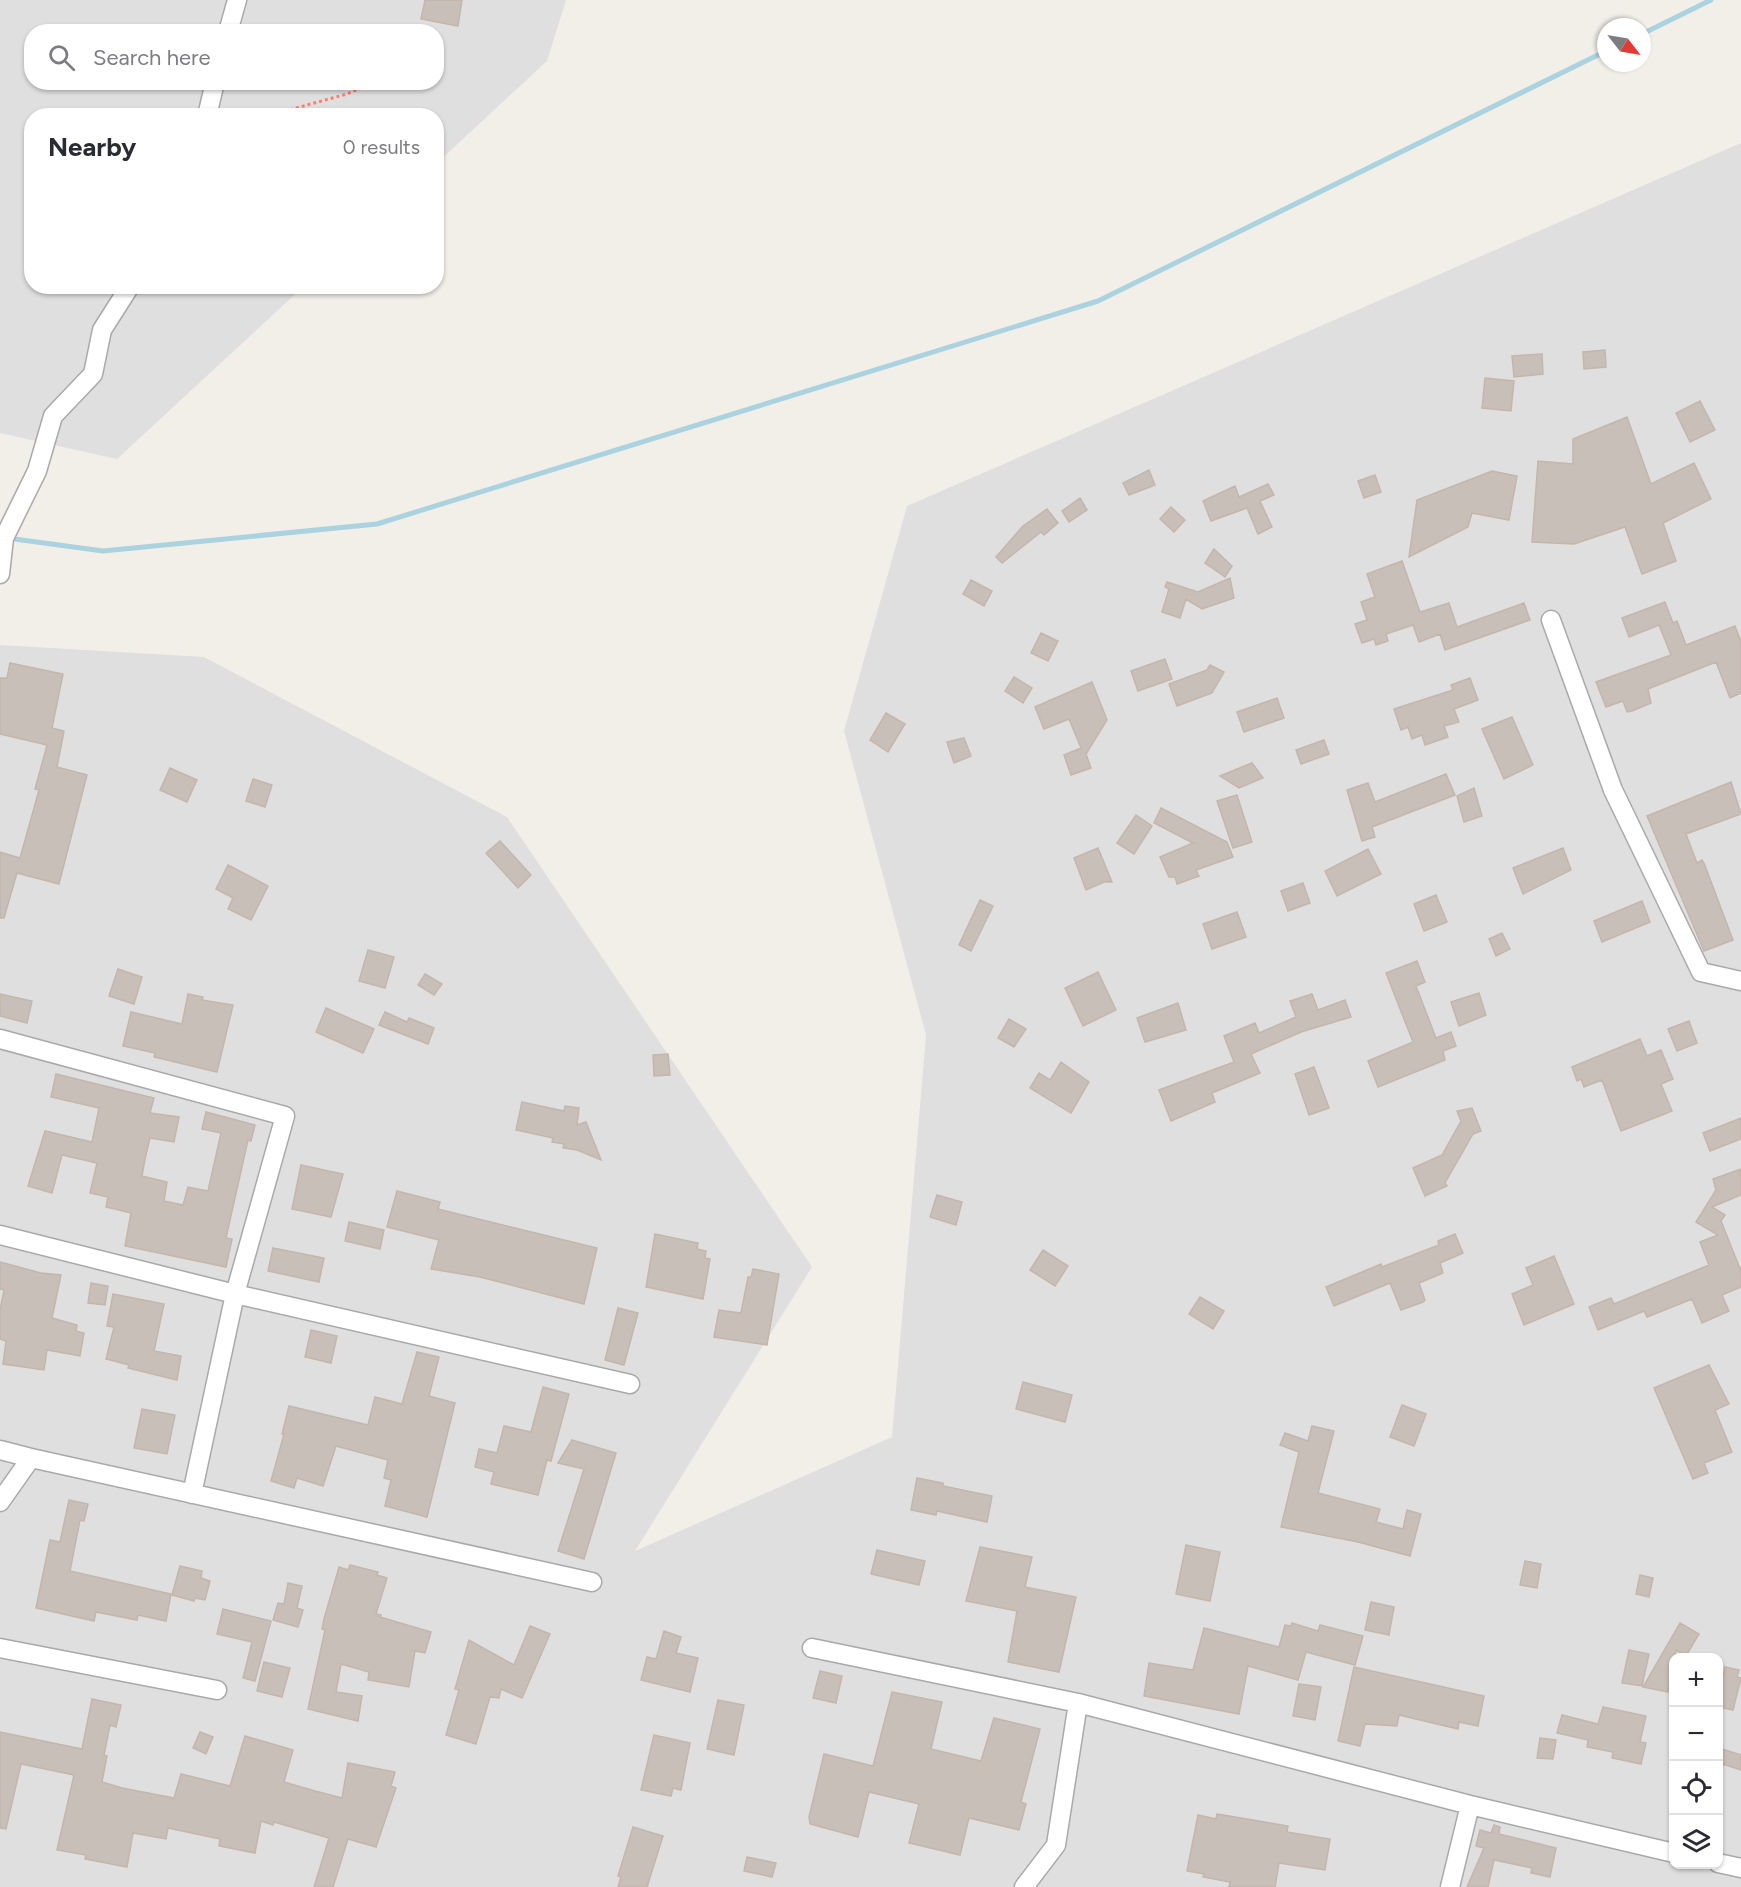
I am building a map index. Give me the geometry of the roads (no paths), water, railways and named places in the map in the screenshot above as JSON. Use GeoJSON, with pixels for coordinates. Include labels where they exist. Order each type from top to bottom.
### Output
{"type":"FeatureCollection","features":[{"type":"Feature","properties":{"kind":"street"},"geometry":{"type":"LineString","coordinates":[[230,24],[237,0]]}},
{"type":"Feature","properties":{"kind":"street"},"geometry":{"type":"LineString","coordinates":[[209,108],[213,90]]}},
{"type":"Feature","properties":{"kind":"street"},"geometry":{"type":"LineString","coordinates":[[0,574],[4,538],[37,471],[53,416],[93,374],[102,330],[125,294]]}},
{"type":"Feature","properties":{"kind":"street"},"geometry":{"type":"LineString","coordinates":[[1551,620],[1612,790],[1701,972],[1741,981]]}},
{"type":"Feature","properties":{"kind":"street"},"geometry":{"type":"LineString","coordinates":[[0,1040],[285,1116],[235,1294],[192,1494]]}},
{"type":"Feature","properties":{"kind":"street"},"geometry":{"type":"LineString","coordinates":[[0,1235],[235,1294],[630,1384]]}},
{"type":"Feature","properties":{"kind":"street"},"geometry":{"type":"LineString","coordinates":[[0,1450],[592,1582]]}},
{"type":"Feature","properties":{"kind":"street"},"geometry":{"type":"LineString","coordinates":[[0,1502],[31,1458]]}},
{"type":"Feature","properties":{"kind":"street"},"geometry":{"type":"LineString","coordinates":[[0,1648],[217,1690]]}},
{"type":"Feature","properties":{"kind":"street"},"geometry":{"type":"LineString","coordinates":[[812,1648],[1078,1703],[1470,1806],[1669,1852]]}},
{"type":"Feature","properties":{"kind":"street"},"geometry":{"type":"LineString","coordinates":[[1024,1887],[1056,1845],[1078,1703]]}},
{"type":"Feature","properties":{"kind":"street"},"geometry":{"type":"LineString","coordinates":[[1450,1887],[1470,1806]]}},
{"type":"Feature","properties":{"kind":"street"},"geometry":{"type":"LineString","coordinates":[[1723,1864],[1741,1868]]}},
{"type":"Feature","properties":{"kind":"waterway"},"geometry":{"type":"LineString","coordinates":[[1651,30],[1711,0]]}},
{"type":"Feature","properties":{"kind":"waterway"},"geometry":{"type":"LineString","coordinates":[[7,538],[103,551],[377,524],[1098,301],[1597,55]]}}]}
